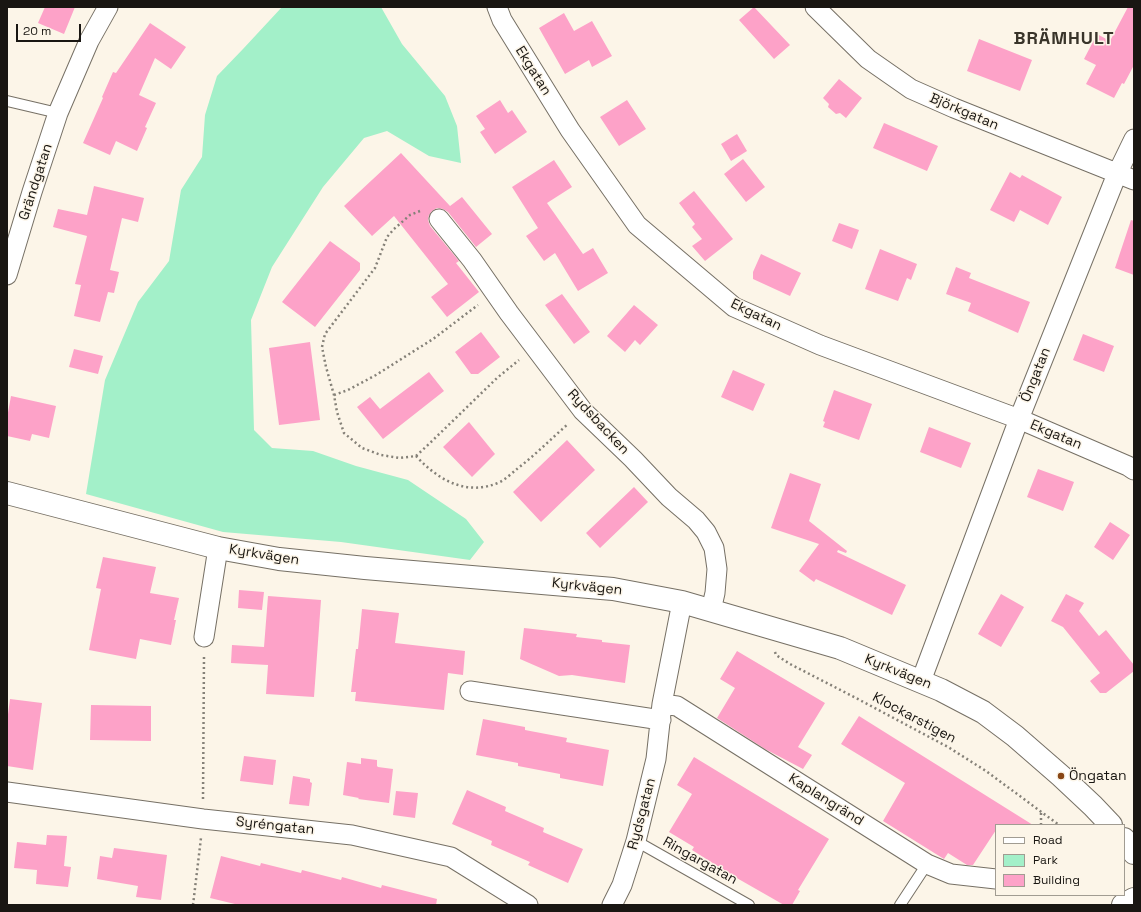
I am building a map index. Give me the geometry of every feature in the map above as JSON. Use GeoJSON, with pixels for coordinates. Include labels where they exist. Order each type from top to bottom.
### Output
{"type":"FeatureCollection","features":[{"type":"Feature","properties":{"kind":"street","name":"Grändgatan"},"geometry":{"type":"LineString","coordinates":[[7,275],[58,113],[89,41],[108,7]]}},
{"type":"Feature","properties":{"kind":"street","name":"Ekgatan"},"geometry":{"type":"LineString","coordinates":[[497,7],[502,20],[570,130],[637,225],[734,307],[820,345],[1019,419],[1128,466],[1134,470]]}},
{"type":"Feature","properties":{"kind":"street","name":"Björkgatan"},"geometry":{"type":"LineString","coordinates":[[815,7],[868,59],[911,89],[954,108],[1126,177]]}},
{"type":"Feature","properties":{"kind":"street","name":"Öngatan"},"geometry":{"type":"LineString","coordinates":[[921,681],[1019,419],[1126,177],[1134,139]]}},
{"type":"Feature","properties":{"kind":"street","name":"Rydsbacken"},"geometry":{"type":"LineString","coordinates":[[439,219],[472,260],[583,411],[633,459],[668,497],[696,520],[706,532],[714,548],[717,569],[715,593],[711,610]]}},
{"type":"Feature","properties":{"kind":"street","name":"Kyrkvägen"},"geometry":{"type":"LineString","coordinates":[[7,493],[218,548],[279,559],[613,589],[682,602],[840,648],[941,690],[982,712],[1015,736],[1061,776],[1110,824]]}},
{"type":"Feature","properties":{"kind":"street"},"geometry":{"type":"LineString","coordinates":[[204,637],[218,548]]}},
{"type":"Feature","properties":{"kind":"street","name":"Rydsgatan"},"geometry":{"type":"LineString","coordinates":[[612,905],[622,884],[636,841],[656,759],[662,712],[682,602]]}},
{"type":"Feature","properties":{"kind":"street"},"geometry":{"type":"LineString","coordinates":[[470,691],[662,712]]}},
{"type":"Feature","properties":{"kind":"street","name":"Kaplangränd"},"geometry":{"type":"LineString","coordinates":[[662,712],[677,706],[927,864],[951,874],[995,879]]}},
{"type":"Feature","properties":{"kind":"street","name":"Syréngatan"},"geometry":{"type":"LineString","coordinates":[[7,792],[203,819],[352,835],[451,857],[528,905]]}},
{"type":"Feature","properties":{"kind":"street"},"geometry":{"type":"LineString","coordinates":[[1125,840],[1134,853]]}},
{"type":"Feature","properties":{"kind":"street"},"geometry":{"type":"LineString","coordinates":[[1123,905],[1134,899]]}},
{"type":"Feature","properties":{"kind":"lane"},"geometry":{"type":"LineString","coordinates":[[7,100],[58,113]]}},
{"type":"Feature","properties":{"kind":"lane","name":"Ringargatan"},"geometry":{"type":"LineString","coordinates":[[636,841],[749,905]]}},
{"type":"Feature","properties":{"kind":"lane"},"geometry":{"type":"LineString","coordinates":[[900,905],[927,864]]}},
{"type":"Feature","properties":{"kind":"path"},"geometry":{"type":"LineString","coordinates":[[439,219],[427,212],[419,211],[410,215],[394,229],[387,237],[375,268],[325,334],[322,347],[337,412],[344,433],[362,448],[381,455],[400,458],[416,456],[497,378],[535,347]]}},
{"type":"Feature","properties":{"kind":"path"},"geometry":{"type":"LineString","coordinates":[[334,395],[348,390],[376,375],[433,339],[495,293]]}},
{"type":"Feature","properties":{"kind":"path"},"geometry":{"type":"LineString","coordinates":[[416,456],[423,464],[442,479],[462,487],[482,487],[500,482],[583,411]]}},
{"type":"Feature","properties":{"kind":"path","name":"Klockarstigen"},"geometry":{"type":"LineString","coordinates":[[769,628],[772,647],[776,655],[948,747],[986,770],[1058,824]]}},
{"type":"Feature","properties":{"kind":"path"},"geometry":{"type":"LineString","coordinates":[[192,905],[203,819],[204,637]]}},
{"type":"Feature","properties":{"kind":"path"},"geometry":{"type":"LineString","coordinates":[[1040,824],[1041,811]]}},
{"type":"Feature","properties":{"kind":"green space"},"geometry":{"type":"Polygon","coordinates":[[[282,7],[381,7],[402,44],[445,96],[457,126],[461,163],[429,156],[387,131],[364,138],[323,187],[272,267],[251,320],[254,430],[272,448],[313,451],[356,466],[408,480],[466,519],[484,542],[470,560],[341,542],[223,532],[86,494],[105,380],[138,302],[169,261],[181,190],[202,157],[205,115],[217,76],[282,7]]]}},
{"type":"Feature","properties":{"kind":"building"},"geometry":{"type":"Polygon","coordinates":[[[45,7],[75,7],[64,34],[38,23],[45,7]]]}},
{"type":"Feature","properties":{"kind":"building"},"geometry":{"type":"Polygon","coordinates":[[[754,7],[790,45],[774,59],[739,20],[754,7]]]}},
{"type":"Feature","properties":{"kind":"building"},"geometry":{"type":"Polygon","coordinates":[[[1128,7],[1134,7],[1134,65],[1124,84],[1122,83],[1114,98],[1086,84],[1096,65],[1084,59],[1097,34],[1110,41],[1128,7]]]}},
{"type":"Feature","properties":{"kind":"building"},"geometry":{"type":"Polygon","coordinates":[[[564,13],[574,31],[592,21],[612,56],[592,67],[589,60],[565,74],[539,28],[564,13]]]}},
{"type":"Feature","properties":{"kind":"building"},"geometry":{"type":"Polygon","coordinates":[[[150,23],[186,47],[171,69],[155,58],[139,95],[156,103],[145,127],[147,128],[137,151],[116,141],[110,155],[83,143],[113,72],[116,73],[150,23]]]}},
{"type":"Feature","properties":{"kind":"building"},"geometry":{"type":"Polygon","coordinates":[[[979,39],[1032,60],[1020,91],[967,71],[979,39]]]}},
{"type":"Feature","properties":{"kind":"building"},"geometry":{"type":"Polygon","coordinates":[[[839,79],[862,98],[846,118],[840,113],[836,114],[828,107],[829,104],[823,98],[839,79]]]}},
{"type":"Feature","properties":{"kind":"building"},"geometry":{"type":"Polygon","coordinates":[[[500,100],[508,113],[512,110],[527,132],[495,154],[480,132],[485,129],[476,116],[500,100]]]}},
{"type":"Feature","properties":{"kind":"building"},"geometry":{"type":"Polygon","coordinates":[[[627,100],[646,129],[619,146],[600,117],[627,100]]]}},
{"type":"Feature","properties":{"kind":"building"},"geometry":{"type":"Polygon","coordinates":[[[884,123],[938,146],[927,171],[873,148],[884,123]]]}},
{"type":"Feature","properties":{"kind":"building"},"geometry":{"type":"Polygon","coordinates":[[[737,134],[747,151],[731,161],[721,144],[737,134]]]}},
{"type":"Feature","properties":{"kind":"building"},"geometry":{"type":"Polygon","coordinates":[[[401,153],[450,206],[462,197],[492,234],[476,247],[448,212],[437,208],[429,215],[428,220],[430,226],[459,261],[456,263],[479,292],[447,317],[431,297],[448,284],[394,216],[372,236],[344,206],[401,153]]]}},
{"type":"Feature","properties":{"kind":"building"},"geometry":{"type":"Polygon","coordinates":[[[743,159],[765,187],[746,202],[724,174],[743,159]]]}},
{"type":"Feature","properties":{"kind":"building"},"geometry":{"type":"Polygon","coordinates":[[[554,160],[572,187],[547,203],[583,254],[593,248],[608,273],[578,291],[555,253],[544,261],[526,236],[538,228],[512,187],[554,160]]]}},
{"type":"Feature","properties":{"kind":"building"},"geometry":{"type":"Polygon","coordinates":[[[1010,172],[1020,178],[1022,175],[1062,197],[1048,225],[1020,210],[1014,222],[990,210],[1010,172]]]}},
{"type":"Feature","properties":{"kind":"building"},"geometry":{"type":"Polygon","coordinates":[[[94,186],[144,198],[138,222],[122,218],[110,270],[119,272],[114,293],[108,292],[100,322],[74,316],[81,285],[75,284],[87,236],[53,227],[58,209],[87,215],[94,186]]]}},
{"type":"Feature","properties":{"kind":"building"},"geometry":{"type":"Polygon","coordinates":[[[694,191],[733,239],[705,261],[692,246],[702,239],[692,227],[695,224],[679,203],[694,191]]]}},
{"type":"Feature","properties":{"kind":"building"},"geometry":{"type":"Polygon","coordinates":[[[1131,220],[1134,221],[1134,275],[1115,268],[1131,220]]]}},
{"type":"Feature","properties":{"kind":"building"},"geometry":{"type":"Polygon","coordinates":[[[839,223],[859,230],[852,249],[832,241],[839,223]]]}},
{"type":"Feature","properties":{"kind":"building"},"geometry":{"type":"Polygon","coordinates":[[[330,241],[360,263],[360,270],[315,327],[282,302],[330,241]]]}},
{"type":"Feature","properties":{"kind":"building"},"geometry":{"type":"Polygon","coordinates":[[[880,249],[917,264],[911,280],[907,278],[898,301],[865,289],[880,249]]]}},
{"type":"Feature","properties":{"kind":"building"},"geometry":{"type":"Polygon","coordinates":[[[761,254],[801,273],[790,296],[753,279],[753,272],[761,254]]]}},
{"type":"Feature","properties":{"kind":"building"},"geometry":{"type":"Polygon","coordinates":[[[956,267],[971,273],[969,278],[1030,302],[1018,333],[968,311],[971,303],[946,294],[956,267]]]}},
{"type":"Feature","properties":{"kind":"building"},"geometry":{"type":"Polygon","coordinates":[[[562,294],[590,332],[574,344],[545,305],[562,294]]]}},
{"type":"Feature","properties":{"kind":"building"},"geometry":{"type":"Polygon","coordinates":[[[634,305],[658,325],[640,345],[635,340],[625,352],[607,336],[634,305]]]}},
{"type":"Feature","properties":{"kind":"building"},"geometry":{"type":"Polygon","coordinates":[[[481,332],[500,357],[478,374],[471,374],[455,352],[481,332]]]}},
{"type":"Feature","properties":{"kind":"building"},"geometry":{"type":"Polygon","coordinates":[[[1083,334],[1114,346],[1104,372],[1073,360],[1083,334]]]}},
{"type":"Feature","properties":{"kind":"building"},"geometry":{"type":"Polygon","coordinates":[[[310,342],[320,420],[279,425],[269,348],[310,342]]]}},
{"type":"Feature","properties":{"kind":"building"},"geometry":{"type":"Polygon","coordinates":[[[74,349],[103,356],[98,374],[69,367],[74,349]]]}},
{"type":"Feature","properties":{"kind":"building"},"geometry":{"type":"Polygon","coordinates":[[[733,370],[765,384],[753,411],[721,397],[733,370]]]}},
{"type":"Feature","properties":{"kind":"building"},"geometry":{"type":"Polygon","coordinates":[[[429,372],[444,391],[383,439],[357,407],[370,397],[380,409],[429,372]]]}},
{"type":"Feature","properties":{"kind":"building"},"geometry":{"type":"Polygon","coordinates":[[[834,390],[872,404],[859,440],[823,427],[825,422],[823,421],[834,390]]]}},
{"type":"Feature","properties":{"kind":"building"},"geometry":{"type":"Polygon","coordinates":[[[11,396],[56,406],[49,438],[32,434],[30,441],[7,436],[7,418],[11,396]]]}},
{"type":"Feature","properties":{"kind":"building"},"geometry":{"type":"Polygon","coordinates":[[[469,422],[495,454],[472,477],[443,447],[469,422]]]}},
{"type":"Feature","properties":{"kind":"building"},"geometry":{"type":"Polygon","coordinates":[[[929,427],[971,443],[961,468],[920,452],[929,427]]]}},
{"type":"Feature","properties":{"kind":"building"},"geometry":{"type":"Polygon","coordinates":[[[567,440],[595,470],[541,522],[513,492],[567,440]]]}},
{"type":"Feature","properties":{"kind":"building"},"geometry":{"type":"Polygon","coordinates":[[[1038,469],[1074,482],[1063,511],[1027,497],[1038,469]]]}},
{"type":"Feature","properties":{"kind":"building"},"geometry":{"type":"Polygon","coordinates":[[[790,473],[821,484],[809,521],[847,551],[846,553],[838,550],[837,552],[906,585],[892,615],[816,579],[814,582],[799,571],[819,544],[771,528],[790,473]]]}},
{"type":"Feature","properties":{"kind":"building"},"geometry":{"type":"Polygon","coordinates":[[[634,487],[648,502],[600,548],[586,533],[634,487]]]}},
{"type":"Feature","properties":{"kind":"building"},"geometry":{"type":"Polygon","coordinates":[[[1110,522],[1130,535],[1113,560],[1094,547],[1110,522]]]}},
{"type":"Feature","properties":{"kind":"building"},"geometry":{"type":"Polygon","coordinates":[[[103,557],[156,567],[150,593],[179,598],[174,620],[176,620],[171,645],[140,639],[136,659],[89,650],[101,589],[96,588],[103,557]]]}},
{"type":"Feature","properties":{"kind":"building"},"geometry":{"type":"Polygon","coordinates":[[[239,590],[264,592],[262,610],[238,608],[239,590]]]}},
{"type":"Feature","properties":{"kind":"building"},"geometry":{"type":"Polygon","coordinates":[[[1001,594],[1024,607],[1001,647],[978,634],[1001,594]]]}},
{"type":"Feature","properties":{"kind":"building"},"geometry":{"type":"Polygon","coordinates":[[[1066,594],[1084,603],[1079,611],[1099,636],[1106,630],[1134,665],[1134,671],[1106,693],[1100,693],[1090,681],[1100,673],[1063,627],[1051,621],[1066,594]]]}},
{"type":"Feature","properties":{"kind":"building"},"geometry":{"type":"Polygon","coordinates":[[[268,596],[321,600],[314,697],[266,694],[268,665],[231,663],[232,645],[264,647],[268,596]]]}},
{"type":"Feature","properties":{"kind":"building"},"geometry":{"type":"Polygon","coordinates":[[[362,609],[399,613],[395,643],[465,651],[463,675],[448,673],[444,710],[355,701],[356,692],[351,692],[356,649],[358,649],[362,609]]]}},
{"type":"Feature","properties":{"kind":"building"},"geometry":{"type":"Polygon","coordinates":[[[524,628],[577,634],[576,637],[630,645],[625,683],[572,675],[559,676],[520,659],[524,628]]]}},
{"type":"Feature","properties":{"kind":"building"},"geometry":{"type":"Polygon","coordinates":[[[737,651],[825,703],[798,747],[812,755],[803,769],[765,749],[717,718],[735,688],[720,679],[737,651]]]}},
{"type":"Feature","properties":{"kind":"building"},"geometry":{"type":"Polygon","coordinates":[[[10,699],[42,703],[33,770],[7,766],[7,722],[10,699]]]}},
{"type":"Feature","properties":{"kind":"building"},"geometry":{"type":"Polygon","coordinates":[[[91,705],[151,706],[151,741],[90,740],[91,705]]]}},
{"type":"Feature","properties":{"kind":"building"},"geometry":{"type":"Polygon","coordinates":[[[859,716],[1031,824],[995,824],[995,832],[973,865],[967,865],[948,853],[944,859],[883,821],[905,783],[841,744],[859,716]]]}},
{"type":"Feature","properties":{"kind":"building"},"geometry":{"type":"Polygon","coordinates":[[[483,719],[525,727],[525,730],[567,738],[566,742],[609,750],[603,786],[560,778],[560,774],[518,766],[518,763],[476,755],[483,719]]]}},
{"type":"Feature","properties":{"kind":"building"},"geometry":{"type":"Polygon","coordinates":[[[244,756],[276,760],[273,785],[240,781],[244,756]]]}},
{"type":"Feature","properties":{"kind":"building"},"geometry":{"type":"Polygon","coordinates":[[[694,757],[829,839],[798,890],[800,891],[792,905],[784,905],[735,877],[692,850],[694,847],[669,832],[692,794],[677,785],[694,757]]]}},
{"type":"Feature","properties":{"kind":"building"},"geometry":{"type":"Polygon","coordinates":[[[361,758],[377,760],[378,767],[393,769],[389,803],[358,799],[359,798],[343,795],[347,762],[361,764],[361,758]]]}},
{"type":"Feature","properties":{"kind":"building"},"geometry":{"type":"Polygon","coordinates":[[[293,776],[310,779],[310,782],[312,783],[309,806],[289,804],[293,776]]]}},
{"type":"Feature","properties":{"kind":"building"},"geometry":{"type":"Polygon","coordinates":[[[467,790],[506,807],[505,811],[544,828],[543,832],[583,849],[568,883],[528,865],[530,862],[491,845],[492,841],[452,824],[467,790]]]}},
{"type":"Feature","properties":{"kind":"building"},"geometry":{"type":"Polygon","coordinates":[[[396,791],[418,793],[415,818],[393,815],[396,791]]]}},
{"type":"Feature","properties":{"kind":"building"},"geometry":{"type":"Polygon","coordinates":[[[47,835],[67,836],[64,866],[71,867],[68,887],[36,884],[37,870],[14,868],[17,842],[46,845],[47,835]]]}},
{"type":"Feature","properties":{"kind":"building"},"geometry":{"type":"Polygon","coordinates":[[[114,848],[167,855],[161,900],[136,897],[138,886],[97,879],[100,856],[112,858],[114,848]]]}},
{"type":"Feature","properties":{"kind":"building"},"geometry":{"type":"Polygon","coordinates":[[[221,856],[260,866],[261,863],[301,873],[302,870],[341,880],[342,877],[381,888],[382,885],[437,899],[436,905],[239,905],[210,898],[221,856]]]}},
{"type":"Feature","properties":{"kind":"place","name":"Öngatan"},"geometry":{"type":"Point","coordinates":[1061,776]}},
{"type":"Feature","properties":{"kind":"district","name":"BRÄMHULT"},"geometry":{"type":"Point","coordinates":[1064,39]}}]}
